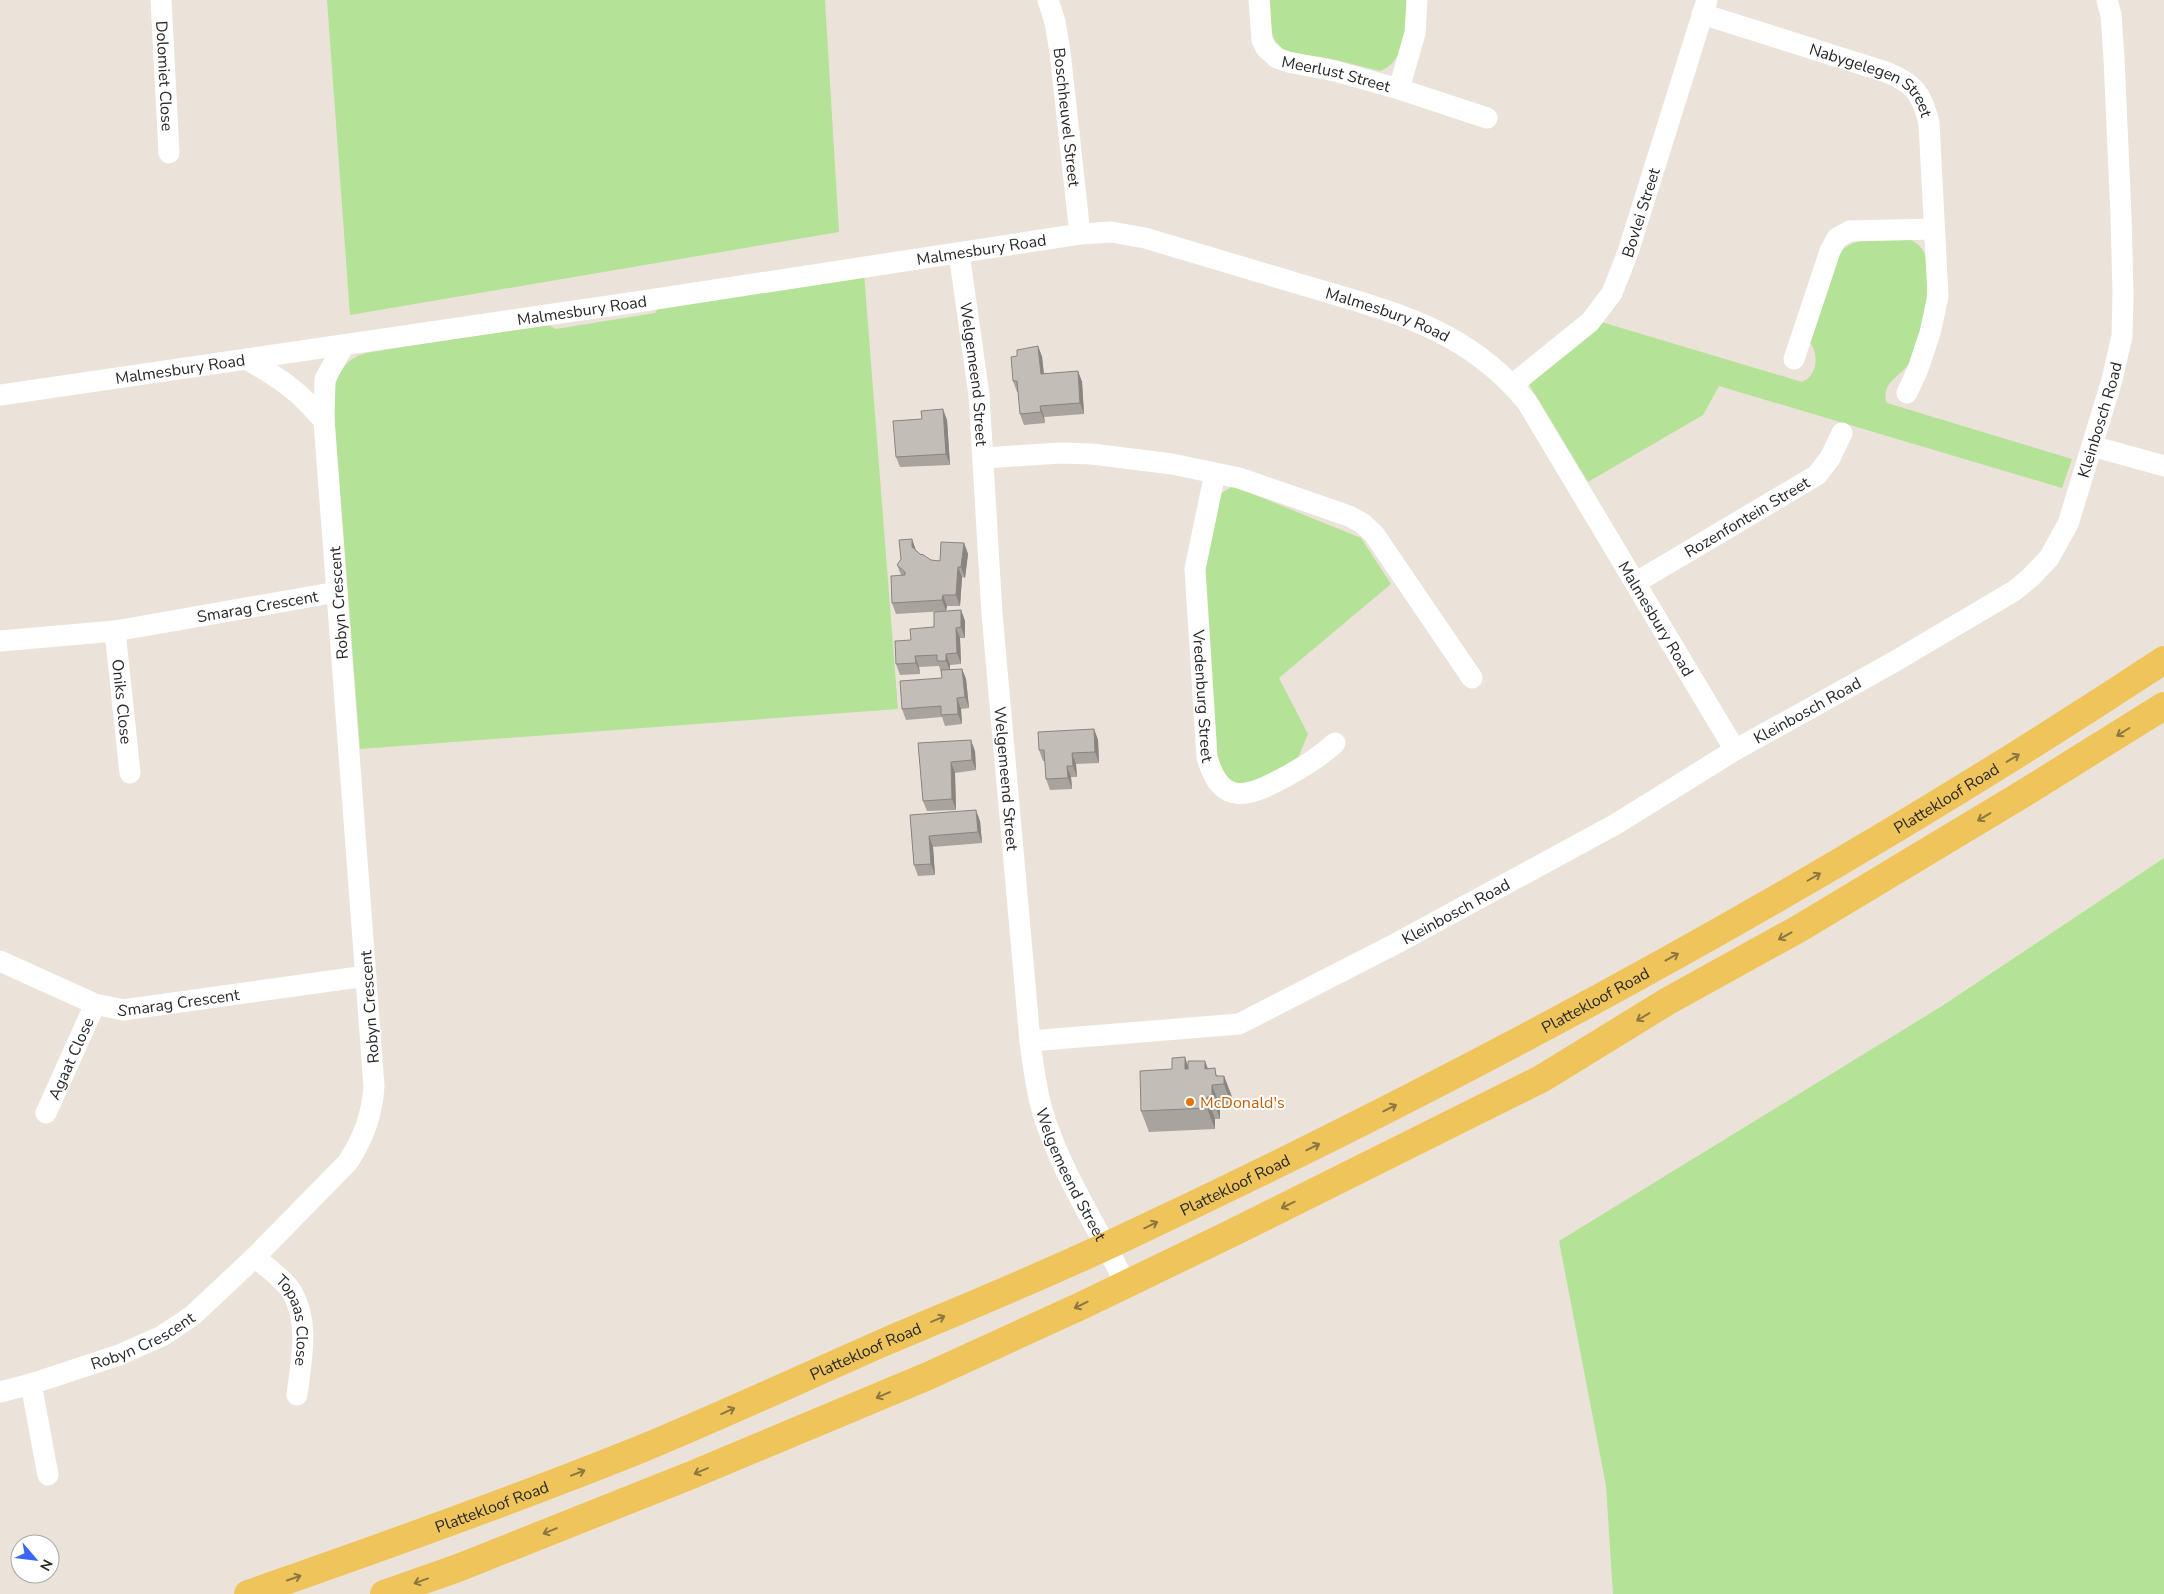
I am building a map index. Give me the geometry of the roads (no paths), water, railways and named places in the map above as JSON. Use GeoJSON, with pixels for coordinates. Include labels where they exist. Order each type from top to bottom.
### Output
{"type":"FeatureCollection","features":[{"type":"Feature","properties":{"kind":"main road","name":"Plattekloof Road"},"geometry":{"type":"LineString","coordinates":[[248,1594],[448,1522],[641,1449],[1107,1246],[1347,1131],[1488,1058],[1730,926],[1962,788],[2164,660]]}},
{"type":"Feature","properties":{"kind":"main road"},"geometry":{"type":"LineString","coordinates":[[384,1594],[458,1568],[703,1470],[928,1376],[1075,1309],[1125,1283],[1232,1233],[1541,1079],[1668,1001],[1809,923],[2164,706]]}},
{"type":"Feature","properties":{"kind":"street","name":"Dolomiet Close"},"geometry":{"type":"LineString","coordinates":[[161,0],[169,153]]}},
{"type":"Feature","properties":{"kind":"street","name":"Boschheuvel Street"},"geometry":{"type":"LineString","coordinates":[[1048,0],[1055,22],[1060,52],[1080,234]]}},
{"type":"Feature","properties":{"kind":"street","name":"Meerlust Street"},"geometry":{"type":"LineString","coordinates":[[1259,0],[1262,40],[1266,48],[1277,58],[1399,88],[1487,118]]}},
{"type":"Feature","properties":{"kind":"street","name":"Meerlust Street"},"geometry":{"type":"LineString","coordinates":[[1399,88],[1415,33],[1417,0]]}},
{"type":"Feature","properties":{"kind":"street","name":"Kleinbosch Road"},"geometry":{"type":"LineString","coordinates":[[1030,1041],[1239,1024],[1397,943],[1616,824],[1735,750],[1892,663],[2014,591],[2031,578],[2049,558],[2068,524],[2118,358],[2124,313],[2114,58],[2111,15],[2107,0]]}},
{"type":"Feature","properties":{"kind":"street","name":"Nabygelegen Street"},"geometry":{"type":"LineString","coordinates":[[1704,7],[1901,78],[1915,89],[1924,105],[1929,123],[1936,304],[1921,360],[1907,393]]}},
{"type":"Feature","properties":{"kind":"street","name":"Bovlei Street"},"geometry":{"type":"LineString","coordinates":[[1512,385],[1528,370],[1590,322],[1612,293],[1628,252],[1704,7]]}},
{"type":"Feature","properties":{"kind":"street"},"geometry":{"type":"LineString","coordinates":[[1794,359],[1830,251],[1838,238],[1850,232],[1934,229]]}},
{"type":"Feature","properties":{"kind":"street","name":"Malmesbury Road"},"geometry":{"type":"LineString","coordinates":[[0,395],[1080,234],[1111,232],[1145,238],[1400,314],[1424,323],[1472,351],[1512,385],[1527,402],[1735,750]]}},
{"type":"Feature","properties":{"kind":"street","name":"Welgemeend Street"},"geometry":{"type":"LineString","coordinates":[[959,253],[979,396],[992,614],[1034,1079],[1043,1115],[1065,1167],[1125,1283]]}},
{"type":"Feature","properties":{"kind":"street","name":"Robyn Crescent"},"geometry":{"type":"LineString","coordinates":[[0,1392],[31,1384],[119,1355],[162,1336],[192,1316],[255,1257],[348,1162],[366,1132],[374,1086],[324,420],[325,379],[344,345]]}},
{"type":"Feature","properties":{"kind":"street"},"geometry":{"type":"LineString","coordinates":[[246,359],[283,380],[305,398],[324,420]]}},
{"type":"Feature","properties":{"kind":"street","name":"Rozenfontein Street"},"geometry":{"type":"LineString","coordinates":[[1635,583],[1817,475],[1830,458],[1842,433]]}},
{"type":"Feature","properties":{"kind":"street"},"geometry":{"type":"LineString","coordinates":[[2092,446],[2164,466]]}},
{"type":"Feature","properties":{"kind":"street"},"geometry":{"type":"LineString","coordinates":[[982,458],[1062,453],[1092,454],[1164,463],[1239,478],[1349,516],[1362,523],[1374,534],[1472,678]]}},
{"type":"Feature","properties":{"kind":"street","name":"Vredenburg Street"},"geometry":{"type":"LineString","coordinates":[[1214,473],[1195,569],[1207,757],[1212,774],[1229,791],[1247,794],[1260,791],[1320,757],[1335,743]]}},
{"type":"Feature","properties":{"kind":"street","name":"Smarag Crescent"},"geometry":{"type":"LineString","coordinates":[[0,641],[115,631],[337,592]]}},
{"type":"Feature","properties":{"kind":"street","name":"Oniks Close"},"geometry":{"type":"LineString","coordinates":[[115,631],[130,773]]}},
{"type":"Feature","properties":{"kind":"street","name":"Smarag Crescent"},"geometry":{"type":"LineString","coordinates":[[0,961],[96,1004],[123,1010],[366,976]]}},
{"type":"Feature","properties":{"kind":"street","name":"Agaat Close"},"geometry":{"type":"LineString","coordinates":[[46,1114],[96,1004]]}},
{"type":"Feature","properties":{"kind":"street","name":"Topaas Close"},"geometry":{"type":"LineString","coordinates":[[255,1257],[291,1290],[300,1310],[303,1338],[297,1395]]}},
{"type":"Feature","properties":{"kind":"street"},"geometry":{"type":"LineString","coordinates":[[31,1384],[48,1475]]}},
{"type":"Feature","properties":{"kind":"place","name":"McDonald's"},"geometry":{"type":"Point","coordinates":[1190,1102]}}]}
